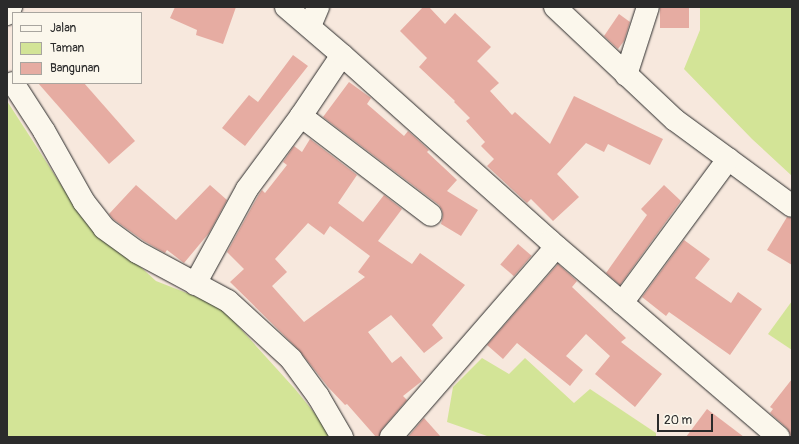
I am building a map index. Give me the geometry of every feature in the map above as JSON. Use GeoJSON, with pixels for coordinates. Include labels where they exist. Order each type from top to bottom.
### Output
{"type":"FeatureCollection","features":[{"type":"Feature","properties":{"kind":"street"},"geometry":{"type":"LineString","coordinates":[[7,14],[11,7]]}},
{"type":"Feature","properties":{"kind":"street"},"geometry":{"type":"LineString","coordinates":[[286,7],[314,17],[342,54],[556,247],[779,437]]}},
{"type":"Feature","properties":{"kind":"street"},"geometry":{"type":"LineString","coordinates":[[555,7],[675,120],[792,206]]}},
{"type":"Feature","properties":{"kind":"street"},"geometry":{"type":"LineString","coordinates":[[626,75],[648,7]]}},
{"type":"Feature","properties":{"kind":"street"},"geometry":{"type":"LineString","coordinates":[[196,284],[247,189],[301,116],[342,54]]}},
{"type":"Feature","properties":{"kind":"street"},"geometry":{"type":"LineString","coordinates":[[14,84],[44,131],[84,202],[104,228],[137,252],[228,301],[291,360],[318,396],[342,437]]}},
{"type":"Feature","properties":{"kind":"street"},"geometry":{"type":"LineString","coordinates":[[301,116],[431,215]]}},
{"type":"Feature","properties":{"kind":"street"},"geometry":{"type":"LineString","coordinates":[[622,303],[728,159]]}},
{"type":"Feature","properties":{"kind":"street"},"geometry":{"type":"LineString","coordinates":[[391,437],[556,247]]}},
{"type":"Feature","properties":{"kind":"green space"},"geometry":{"type":"Polygon","coordinates":[[[700,7],[792,7],[792,176],[752,139],[684,69],[700,30],[700,7]]]}},
{"type":"Feature","properties":{"kind":"green space"},"geometry":{"type":"Polygon","coordinates":[[[7,101],[76,208],[156,281],[220,306],[295,389],[334,437],[7,437],[7,101]]]}},
{"type":"Feature","properties":{"kind":"green space"},"geometry":{"type":"Polygon","coordinates":[[[792,301],[792,350],[768,334],[792,301]]]}},
{"type":"Feature","properties":{"kind":"green space"},"geometry":{"type":"Polygon","coordinates":[[[482,358],[509,374],[525,358],[574,403],[590,389],[656,433],[656,437],[487,437],[447,422],[453,387],[482,358]]]}},
{"type":"Feature","properties":{"kind":"building"},"geometry":{"type":"Polygon","coordinates":[[[175,7],[236,7],[223,44],[196,35],[197,30],[170,18],[175,7]]]}},
{"type":"Feature","properties":{"kind":"building"},"geometry":{"type":"Polygon","coordinates":[[[423,7],[429,7],[445,24],[455,13],[491,47],[477,61],[499,83],[490,91],[512,115],[515,112],[550,144],[574,96],[663,139],[650,165],[608,144],[604,152],[586,143],[557,174],[579,197],[553,221],[531,199],[527,203],[487,166],[494,159],[481,146],[485,142],[466,121],[470,118],[454,102],[455,101],[419,67],[427,58],[400,31],[423,7]]]}},
{"type":"Feature","properties":{"kind":"building"},"geometry":{"type":"Polygon","coordinates":[[[660,7],[689,7],[689,28],[660,28],[660,7]]]}},
{"type":"Feature","properties":{"kind":"building"},"geometry":{"type":"Polygon","coordinates":[[[619,14],[630,22],[624,41],[618,49],[604,36],[619,14]]]}},
{"type":"Feature","properties":{"kind":"building"},"geometry":{"type":"Polygon","coordinates":[[[293,55],[308,66],[245,146],[222,128],[249,95],[258,102],[293,55]]]}},
{"type":"Feature","properties":{"kind":"building"},"geometry":{"type":"Polygon","coordinates":[[[349,82],[371,98],[367,104],[404,136],[408,131],[429,150],[427,152],[457,180],[447,191],[478,210],[461,236],[441,224],[443,216],[439,205],[323,117],[349,82]]]}},
{"type":"Feature","properties":{"kind":"building"},"geometry":{"type":"Polygon","coordinates":[[[39,84],[85,84],[135,141],[109,164],[39,84]]]}},
{"type":"Feature","properties":{"kind":"building"},"geometry":{"type":"Polygon","coordinates":[[[310,139],[357,175],[338,203],[363,222],[384,195],[402,209],[378,241],[412,264],[420,253],[465,285],[432,325],[443,338],[424,353],[391,315],[368,332],[392,363],[401,356],[422,381],[403,396],[407,400],[382,429],[379,437],[376,437],[347,404],[345,405],[328,387],[299,350],[230,282],[244,269],[227,252],[258,196],[262,190],[265,193],[287,165],[283,162],[294,146],[302,152],[310,139]],[[308,223],[275,259],[287,272],[272,286],[304,322],[365,277],[358,272],[370,256],[330,226],[324,235],[308,223]]]}},
{"type":"Feature","properties":{"kind":"building"},"geometry":{"type":"Polygon","coordinates":[[[136,185],[176,220],[210,185],[227,200],[209,233],[184,263],[167,250],[165,253],[144,241],[113,219],[109,214],[136,185]]]}},
{"type":"Feature","properties":{"kind":"building"},"geometry":{"type":"Polygon","coordinates":[[[664,185],[681,201],[620,285],[606,273],[647,215],[641,209],[664,185]]]}},
{"type":"Feature","properties":{"kind":"building"},"geometry":{"type":"Polygon","coordinates":[[[787,217],[792,218],[792,265],[767,250],[787,217]]]}},
{"type":"Feature","properties":{"kind":"building"},"geometry":{"type":"Polygon","coordinates":[[[684,240],[710,259],[695,278],[731,303],[738,292],[762,309],[730,355],[669,312],[666,316],[642,297],[684,240]]]}},
{"type":"Feature","properties":{"kind":"building"},"geometry":{"type":"Polygon","coordinates":[[[518,244],[532,256],[514,276],[500,264],[518,244]]]}},
{"type":"Feature","properties":{"kind":"building"},"geometry":{"type":"Polygon","coordinates":[[[558,264],[577,281],[572,287],[626,338],[621,342],[662,374],[635,407],[595,374],[610,356],[586,334],[566,356],[583,370],[570,386],[517,343],[503,359],[487,345],[558,264]]]}},
{"type":"Feature","properties":{"kind":"building"},"geometry":{"type":"Polygon","coordinates":[[[792,379],[791,437],[787,428],[770,413],[773,409],[770,407],[792,379]]]}},
{"type":"Feature","properties":{"kind":"building"},"geometry":{"type":"Polygon","coordinates":[[[707,409],[744,437],[686,437],[707,409]]]}},
{"type":"Feature","properties":{"kind":"building"},"geometry":{"type":"Polygon","coordinates":[[[424,418],[441,437],[408,437],[424,418]]]}}]}
